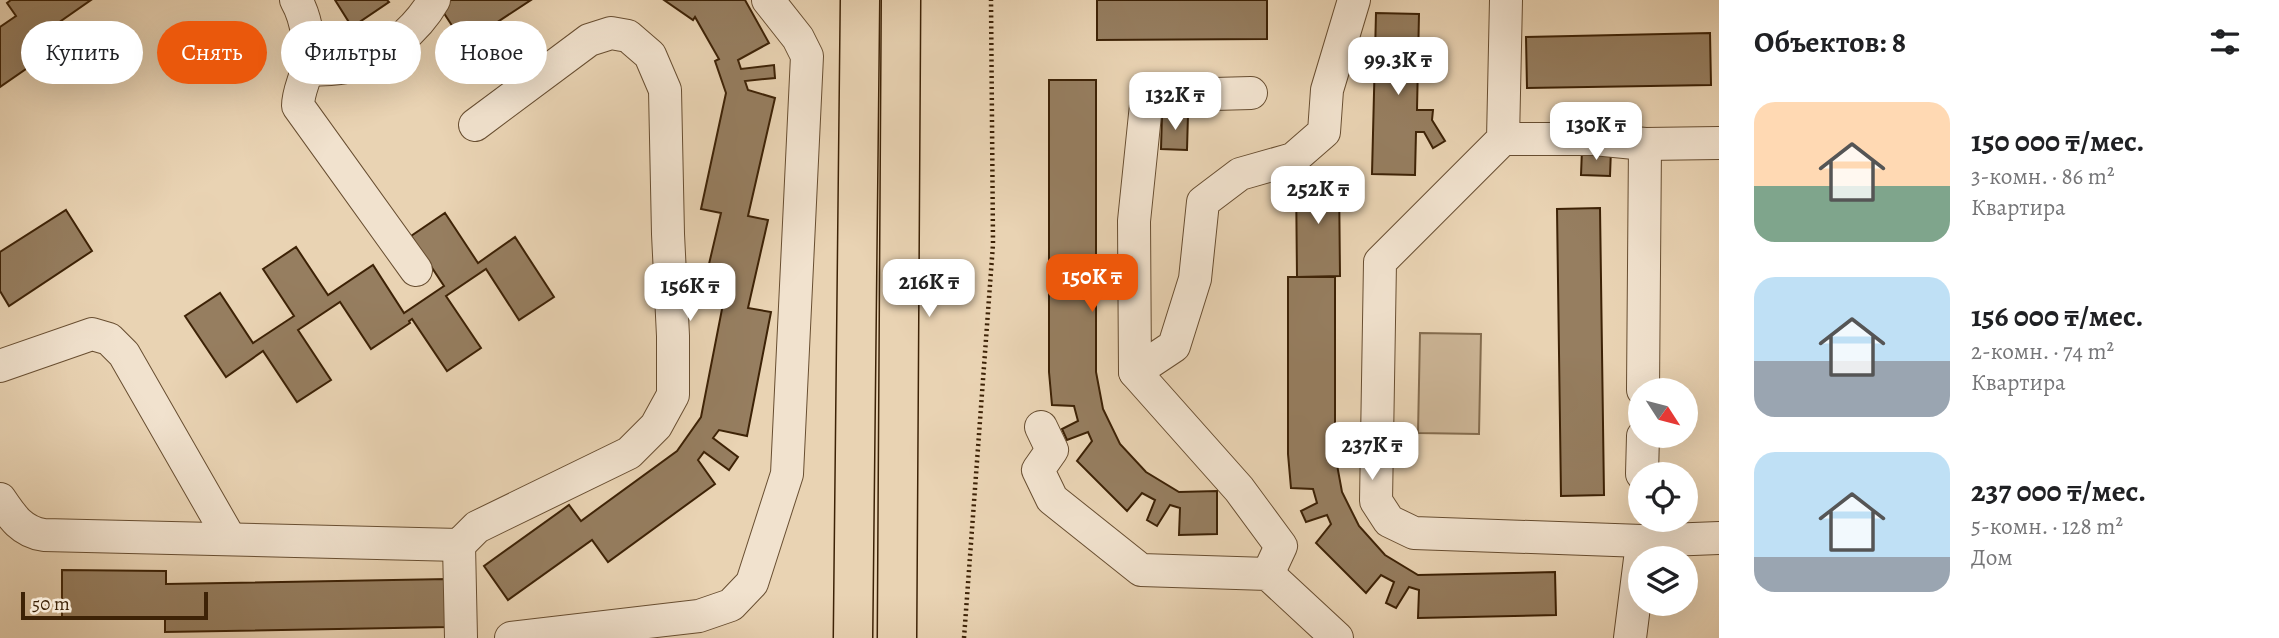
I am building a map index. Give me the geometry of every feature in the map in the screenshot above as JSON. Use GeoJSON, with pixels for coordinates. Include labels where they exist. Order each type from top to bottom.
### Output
{"type":"FeatureCollection","features":[{"type":"Feature","properties":{"kind":"main road"},"geometry":{"type":"LineString","coordinates":[[853,638],[860,0]]}},
{"type":"Feature","properties":{"kind":"main road"},"geometry":{"type":"LineString","coordinates":[[897,638],[901,0]]}},
{"type":"Feature","properties":{"kind":"lane"},"geometry":{"type":"LineString","coordinates":[[296,0],[303,21]]}},
{"type":"Feature","properties":{"kind":"lane"},"geometry":{"type":"LineString","coordinates":[[419,21],[433,0]]}},
{"type":"Feature","properties":{"kind":"lane"},"geometry":{"type":"LineString","coordinates":[[511,638],[699,616],[732,605],[752,583],[787,474],[807,55],[799,38],[768,0]]}},
{"type":"Feature","properties":{"kind":"lane"},"geometry":{"type":"LineString","coordinates":[[1135,372],[1174,346],[1195,279],[1203,202],[1240,174],[1293,159],[1324,132],[1327,90],[1354,0]]}},
{"type":"Feature","properties":{"kind":"lane"},"geometry":{"type":"LineString","coordinates":[[1506,0],[1503,139],[1380,262],[1376,501],[1389,521],[1414,533],[1641,544],[1719,538]]}},
{"type":"Feature","properties":{"kind":"lane"},"geometry":{"type":"LineString","coordinates":[[461,638],[459,545],[477,527],[629,453],[656,426],[673,396],[674,336],[668,234],[665,90],[650,55],[628,36],[611,33],[589,40],[475,125]]}},
{"type":"Feature","properties":{"kind":"lane"},"geometry":{"type":"LineString","coordinates":[[302,84],[298,106],[416,270]]}},
{"type":"Feature","properties":{"kind":"lane"},"geometry":{"type":"LineString","coordinates":[[1251,93],[1177,95],[1146,105],[1134,221],[1135,372],[1239,489],[1281,546],[1268,574]]}},
{"type":"Feature","properties":{"kind":"lane"},"geometry":{"type":"LineString","coordinates":[[1503,139],[1594,139],[1644,144],[1719,143]]}},
{"type":"Feature","properties":{"kind":"lane"},"geometry":{"type":"LineString","coordinates":[[1643,378],[1644,144]]}},
{"type":"Feature","properties":{"kind":"lane"},"geometry":{"type":"LineString","coordinates":[[0,366],[92,334],[109,339],[124,355],[230,539]]}},
{"type":"Feature","properties":{"kind":"lane"},"geometry":{"type":"LineString","coordinates":[[1041,427],[1052,450],[1038,470],[1052,499],[1142,570],[1268,574],[1337,638]]}},
{"type":"Feature","properties":{"kind":"lane"},"geometry":{"type":"LineString","coordinates":[[0,499],[15,522],[30,533],[459,545]]}},
{"type":"Feature","properties":{"kind":"lane"},"geometry":{"type":"LineString","coordinates":[[1630,638],[1641,544]]}},
{"type":"Feature","properties":{"kind":"path"},"geometry":{"type":"LineString","coordinates":[[964,638],[993,244],[991,0]]}},
{"type":"Feature","properties":{"kind":"shaded area"},"geometry":{"type":"Polygon","coordinates":[[[1420,333],[1481,334],[1479,434],[1418,433],[1420,333]]]}},
{"type":"Feature","properties":{"kind":"building"},"geometry":{"type":"Polygon","coordinates":[[[11,0],[91,0],[61,21],[21,21],[21,72],[0,87],[0,27],[16,16],[7,3],[11,0]]]}},
{"type":"Feature","properties":{"kind":"building"},"geometry":{"type":"Polygon","coordinates":[[[335,0],[389,2],[361,21],[348,21],[335,0]]]}},
{"type":"Feature","properties":{"kind":"building"},"geometry":{"type":"Polygon","coordinates":[[[531,0],[499,21],[449,21],[436,1],[531,0]]]}},
{"type":"Feature","properties":{"kind":"building"},"geometry":{"type":"Polygon","coordinates":[[[664,0],[745,0],[769,43],[738,60],[741,69],[774,65],[775,78],[745,81],[748,90],[775,98],[748,216],[768,220],[748,308],[771,312],[747,436],[719,430],[713,438],[738,457],[729,470],[704,452],[698,460],[715,484],[608,562],[592,540],[508,600],[484,566],[569,505],[581,521],[677,451],[701,417],[723,304],[701,298],[721,213],[701,209],[726,93],[715,61],[719,59],[695,17],[693,20],[664,0]]]}},
{"type":"Feature","properties":{"kind":"building"},"geometry":{"type":"Polygon","coordinates":[[[1097,0],[1267,0],[1267,39],[1097,40],[1097,0]]]}},
{"type":"Feature","properties":{"kind":"building"},"geometry":{"type":"Polygon","coordinates":[[[1376,13],[1419,14],[1417,110],[1433,110],[1432,120],[1445,141],[1433,148],[1424,132],[1416,132],[1415,175],[1372,174],[1376,13]]]}},
{"type":"Feature","properties":{"kind":"building"},"geometry":{"type":"Polygon","coordinates":[[[1710,33],[1711,85],[1527,88],[1526,37],[1710,33]]]}},
{"type":"Feature","properties":{"kind":"building"},"geometry":{"type":"Polygon","coordinates":[[[1049,80],[1096,80],[1096,372],[1103,409],[1120,444],[1146,472],[1179,492],[1217,491],[1217,534],[1179,535],[1180,508],[1170,505],[1157,526],[1147,520],[1155,500],[1142,493],[1127,511],[1077,461],[1092,441],[1088,432],[1067,440],[1062,429],[1078,421],[1074,406],[1052,405],[1049,372],[1049,80]]]}},
{"type":"Feature","properties":{"kind":"building"},"geometry":{"type":"Polygon","coordinates":[[[1162,114],[1188,114],[1187,150],[1161,149],[1162,114]]]}},
{"type":"Feature","properties":{"kind":"building"},"geometry":{"type":"Polygon","coordinates":[[[1582,149],[1611,149],[1610,176],[1581,175],[1582,149]]]}},
{"type":"Feature","properties":{"kind":"building"},"geometry":{"type":"Polygon","coordinates":[[[1296,176],[1339,176],[1340,276],[1297,277],[1296,176]]]}},
{"type":"Feature","properties":{"kind":"building"},"geometry":{"type":"Polygon","coordinates":[[[1600,208],[1604,495],[1561,496],[1557,209],[1600,208]]]}},
{"type":"Feature","properties":{"kind":"building"},"geometry":{"type":"Polygon","coordinates":[[[66,210],[92,251],[9,306],[0,291],[0,252],[66,210]]]}},
{"type":"Feature","properties":{"kind":"building"},"geometry":{"type":"Polygon","coordinates":[[[445,213],[478,263],[515,237],[554,297],[519,320],[486,269],[446,296],[481,348],[447,371],[412,319],[371,349],[340,302],[298,330],[331,380],[297,402],[263,351],[226,377],[185,316],[220,293],[253,343],[294,316],[263,269],[296,247],[328,295],[373,265],[404,313],[444,286],[411,236],[445,213]]]}},
{"type":"Feature","properties":{"kind":"building"},"geometry":{"type":"Polygon","coordinates":[[[1288,277],[1335,277],[1335,454],[1342,492],[1359,526],[1385,555],[1418,575],[1555,572],[1556,615],[1418,618],[1419,590],[1409,587],[1396,608],[1386,603],[1394,582],[1381,575],[1366,593],[1316,543],[1331,524],[1327,515],[1306,522],[1301,511],[1317,503],[1313,489],[1291,488],[1288,454],[1288,277]]]}},
{"type":"Feature","properties":{"kind":"building"},"geometry":{"type":"Polygon","coordinates":[[[62,570],[166,571],[166,584],[448,579],[449,627],[165,632],[165,617],[62,617],[62,570]]]}}]}
